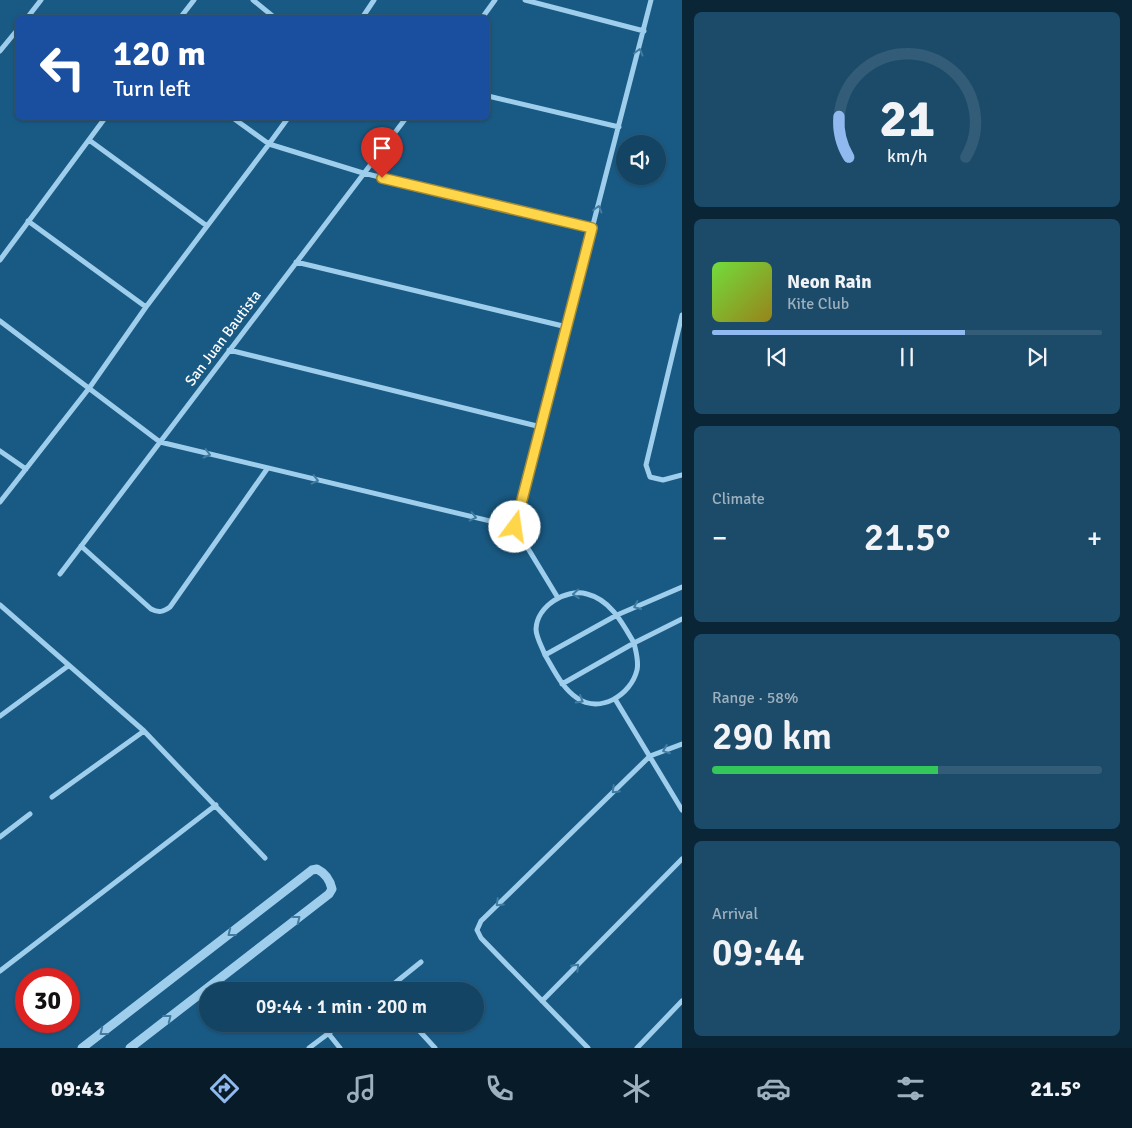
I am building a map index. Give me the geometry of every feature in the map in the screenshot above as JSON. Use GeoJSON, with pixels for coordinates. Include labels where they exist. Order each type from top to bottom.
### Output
{"type":"FeatureCollection","features":[{"type":"Feature","properties":{"kind":"street"},"geometry":{"type":"LineString","coordinates":[[29,15],[41,0]]}},
{"type":"Feature","properties":{"kind":"street"},"geometry":{"type":"LineString","coordinates":[[182,15],[194,0]]}},
{"type":"Feature","properties":{"kind":"street"},"geometry":{"type":"LineString","coordinates":[[253,0],[271,15]]}},
{"type":"Feature","properties":{"kind":"street"},"geometry":{"type":"LineString","coordinates":[[364,15],[374,0]]}},
{"type":"Feature","properties":{"kind":"street"},"geometry":{"type":"LineString","coordinates":[[484,15],[495,0]]}},
{"type":"Feature","properties":{"kind":"street"},"geometry":{"type":"LineString","coordinates":[[525,0],[644,31]]}},
{"type":"Feature","properties":{"kind":"street"},"geometry":{"type":"LineString","coordinates":[[515,527],[651,0]]}},
{"type":"Feature","properties":{"kind":"street"},"geometry":{"type":"LineString","coordinates":[[0,51],[15,33]]}},
{"type":"Feature","properties":{"kind":"street"},"geometry":{"type":"LineString","coordinates":[[490,96],[619,127]]}},
{"type":"Feature","properties":{"kind":"street"},"geometry":{"type":"LineString","coordinates":[[0,260],[104,120]]}},
{"type":"Feature","properties":{"kind":"street"},"geometry":{"type":"LineString","coordinates":[[236,120],[269,144],[363,173],[592,228]]}},
{"type":"Feature","properties":{"kind":"street"},"geometry":{"type":"LineString","coordinates":[[0,502],[90,387],[146,307],[287,120]]}},
{"type":"Feature","properties":{"kind":"street","name":"San Juan Bautista"},"geometry":{"type":"LineString","coordinates":[[60,574],[404,120]]}},
{"type":"Feature","properties":{"kind":"street"},"geometry":{"type":"LineString","coordinates":[[89,140],[207,226]]}},
{"type":"Feature","properties":{"kind":"street"},"geometry":{"type":"LineString","coordinates":[[28,221],[146,307]]}},
{"type":"Feature","properties":{"kind":"street"},"geometry":{"type":"LineString","coordinates":[[296,262],[567,327]]}},
{"type":"Feature","properties":{"kind":"street"},"geometry":{"type":"LineString","coordinates":[[682,316],[646,465],[650,478],[662,480],[682,475]]}},
{"type":"Feature","properties":{"kind":"street"},"geometry":{"type":"LineString","coordinates":[[0,321],[90,387],[160,442],[515,527],[558,598]]}},
{"type":"Feature","properties":{"kind":"street"},"geometry":{"type":"LineString","coordinates":[[229,350],[541,427]]}},
{"type":"Feature","properties":{"kind":"street"},"geometry":{"type":"LineString","coordinates":[[0,451],[26,469]]}},
{"type":"Feature","properties":{"kind":"street"},"geometry":{"type":"LineString","coordinates":[[81,546],[151,609],[164,612],[170,607],[267,469]]}},
{"type":"Feature","properties":{"kind":"street"},"geometry":{"type":"LineString","coordinates":[[545,655],[618,615],[663,593],[682,587]]}},
{"type":"Feature","properties":{"kind":"street"},"geometry":{"type":"LineString","coordinates":[[572,593],[587,594],[603,602],[618,615],[634,643],[638,657],[637,670],[631,686],[615,699],[598,705],[587,704],[576,698],[562,684],[545,655],[536,630],[539,617],[558,598],[572,593]]}},
{"type":"Feature","properties":{"kind":"street"},"geometry":{"type":"LineString","coordinates":[[0,605],[144,731],[266,858]]}},
{"type":"Feature","properties":{"kind":"street"},"geometry":{"type":"LineString","coordinates":[[562,684],[634,643],[682,619]]}},
{"type":"Feature","properties":{"kind":"street"},"geometry":{"type":"LineString","coordinates":[[0,716],[68,666]]}},
{"type":"Feature","properties":{"kind":"street"},"geometry":{"type":"LineString","coordinates":[[615,699],[682,810]]}},
{"type":"Feature","properties":{"kind":"street"},"geometry":{"type":"LineString","coordinates":[[52,798],[144,731]]}},
{"type":"Feature","properties":{"kind":"street"},"geometry":{"type":"LineString","coordinates":[[588,1048],[481,938],[477,930],[481,921],[650,756],[682,744]]}},
{"type":"Feature","properties":{"kind":"street"},"geometry":{"type":"LineString","coordinates":[[0,971],[216,805]]}},
{"type":"Feature","properties":{"kind":"street"},"geometry":{"type":"LineString","coordinates":[[0,837],[30,814]]}},
{"type":"Feature","properties":{"kind":"street"},"geometry":{"type":"LineString","coordinates":[[542,1001],[682,859]]}},
{"type":"Feature","properties":{"kind":"street"},"geometry":{"type":"LineString","coordinates":[[82,1048],[312,870],[318,869],[322,872],[331,883],[332,889],[329,894],[130,1048]]}},
{"type":"Feature","properties":{"kind":"street"},"geometry":{"type":"LineString","coordinates":[[396,982],[421,962]]}},
{"type":"Feature","properties":{"kind":"street"},"geometry":{"type":"LineString","coordinates":[[637,1048],[682,1001]]}},
{"type":"Feature","properties":{"kind":"street"},"geometry":{"type":"LineString","coordinates":[[420,1032],[435,1048]]}},
{"type":"Feature","properties":{"kind":"street"},"geometry":{"type":"LineString","coordinates":[[309,1048],[328,1033],[340,1048]]}},
{"type":"Feature","properties":{"kind":"route"},"geometry":{"type":"LineString","coordinates":[[382,178],[592,228],[515,527]]}}]}
